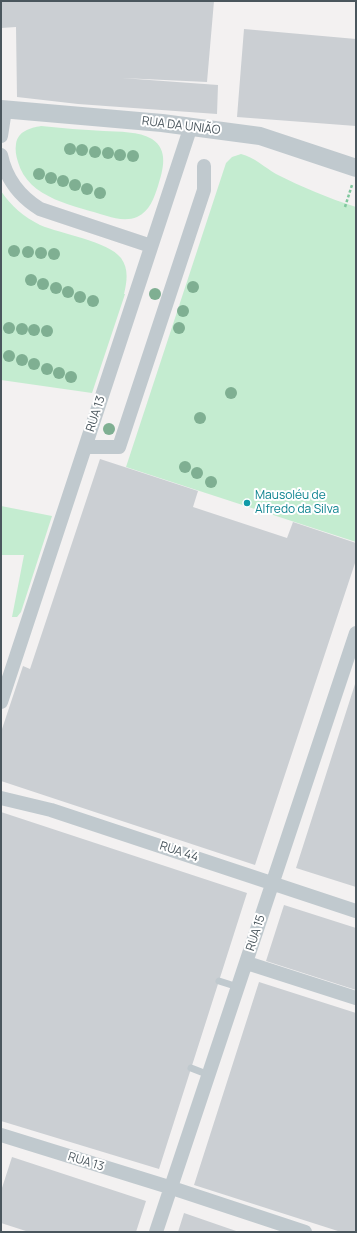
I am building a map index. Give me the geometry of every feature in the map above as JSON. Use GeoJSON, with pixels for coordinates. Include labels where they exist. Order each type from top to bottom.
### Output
{"type":"FeatureCollection","features":[{"type":"Feature","properties":{"kind":"street","name":"RUA DA UNIÃO"},"geometry":{"type":"LineString","coordinates":[[3,109],[191,126],[260,136],[355,174]]}},
{"type":"Feature","properties":{"kind":"street"},"geometry":{"type":"LineString","coordinates":[[1,136],[3,109]]}},
{"type":"Feature","properties":{"kind":"street","name":"RUA 13"},"geometry":{"type":"LineString","coordinates":[[1,702],[191,126]]}},
{"type":"Feature","properties":{"kind":"street"},"geometry":{"type":"LineString","coordinates":[[1,155],[3,167],[9,180],[28,202],[40,210],[151,246]]}},
{"type":"Feature","properties":{"kind":"street"},"geometry":{"type":"LineString","coordinates":[[86,448],[119,447],[204,190],[204,166]]}},
{"type":"Feature","properties":{"kind":"street","name":"RUA 15"},"geometry":{"type":"LineString","coordinates":[[156,1232],[172,1188],[356,633]]}},
{"type":"Feature","properties":{"kind":"street","name":"RUA 44"},"geometry":{"type":"LineString","coordinates":[[1,798],[52,810],[356,911]]}},
{"type":"Feature","properties":{"kind":"street"},"geometry":{"type":"LineString","coordinates":[[247,962],[356,998]]}},
{"type":"Feature","properties":{"kind":"street","name":"RUA 13"},"geometry":{"type":"LineString","coordinates":[[1,1135],[172,1188],[305,1232]]}},
{"type":"Feature","properties":{"kind":"lane"},"geometry":{"type":"LineString","coordinates":[[219,981],[238,987]]}},
{"type":"Feature","properties":{"kind":"lane"},"geometry":{"type":"LineString","coordinates":[[191,1068],[209,1075]]}},
{"type":"Feature","properties":{"kind":"path"},"geometry":{"type":"LineString","coordinates":[[345,207],[355,174]]}},
{"type":"Feature","properties":{"kind":"green space"},"geometry":{"type":"Polygon","coordinates":[[[41,126],[129,132],[147,136],[152,139],[161,149],[163,154],[163,167],[153,200],[148,208],[137,217],[126,219],[114,218],[68,204],[42,193],[23,175],[16,153],[16,144],[19,136],[29,129],[41,126]]]}},
{"type":"Feature","properties":{"kind":"green space"},"geometry":{"type":"Polygon","coordinates":[[[241,154],[259,162],[276,174],[325,196],[356,207],[356,542],[126,467],[226,163],[232,157],[241,154]]]}},
{"type":"Feature","properties":{"kind":"green space"},"geometry":{"type":"Polygon","coordinates":[[[1,191],[23,215],[34,222],[95,242],[115,252],[124,262],[127,276],[125,294],[92,393],[1,380],[1,191]]]}},
{"type":"Feature","properties":{"kind":"green space"},"geometry":{"type":"Polygon","coordinates":[[[1,506],[52,516],[21,612],[17,617],[12,617],[24,555],[1,555],[1,506]]]}},
{"type":"Feature","properties":{"kind":"building"},"geometry":{"type":"Polygon","coordinates":[[[1,1],[214,1],[207,82],[122,78],[218,85],[217,114],[78,104],[17,97],[16,27],[1,28],[1,1]]]}},
{"type":"Feature","properties":{"kind":"building"},"geometry":{"type":"Polygon","coordinates":[[[244,29],[356,39],[356,126],[237,117],[244,29]]]}},
{"type":"Feature","properties":{"kind":"building"},"geometry":{"type":"Polygon","coordinates":[[[100,459],[198,491],[193,507],[287,538],[293,522],[356,543],[356,560],[255,865],[1,781],[1,732],[23,666],[30,669],[100,459]]]}},
{"type":"Feature","properties":{"kind":"building"},"geometry":{"type":"Polygon","coordinates":[[[356,681],[356,887],[296,868],[356,681]]]}},
{"type":"Feature","properties":{"kind":"building"},"geometry":{"type":"Polygon","coordinates":[[[1,812],[247,893],[159,1169],[1,1121],[1,812]]]}},
{"type":"Feature","properties":{"kind":"building"},"geometry":{"type":"Polygon","coordinates":[[[284,905],[356,928],[356,990],[266,961],[284,905]]]}},
{"type":"Feature","properties":{"kind":"building"},"geometry":{"type":"Polygon","coordinates":[[[259,982],[356,1013],[356,1232],[341,1232],[194,1185],[259,982]]]}},
{"type":"Feature","properties":{"kind":"building"},"geometry":{"type":"Polygon","coordinates":[[[12,1157],[146,1201],[136,1232],[29,1232],[1,1223],[1,1191],[12,1157]]]}},
{"type":"Feature","properties":{"kind":"building"},"geometry":{"type":"Polygon","coordinates":[[[184,1213],[239,1232],[178,1232],[184,1213]]]}},
{"type":"Feature","properties":{"kind":"place","name":"Mausoléu de Alfredo da Silva"},"geometry":{"type":"Point","coordinates":[247,503]}}]}
